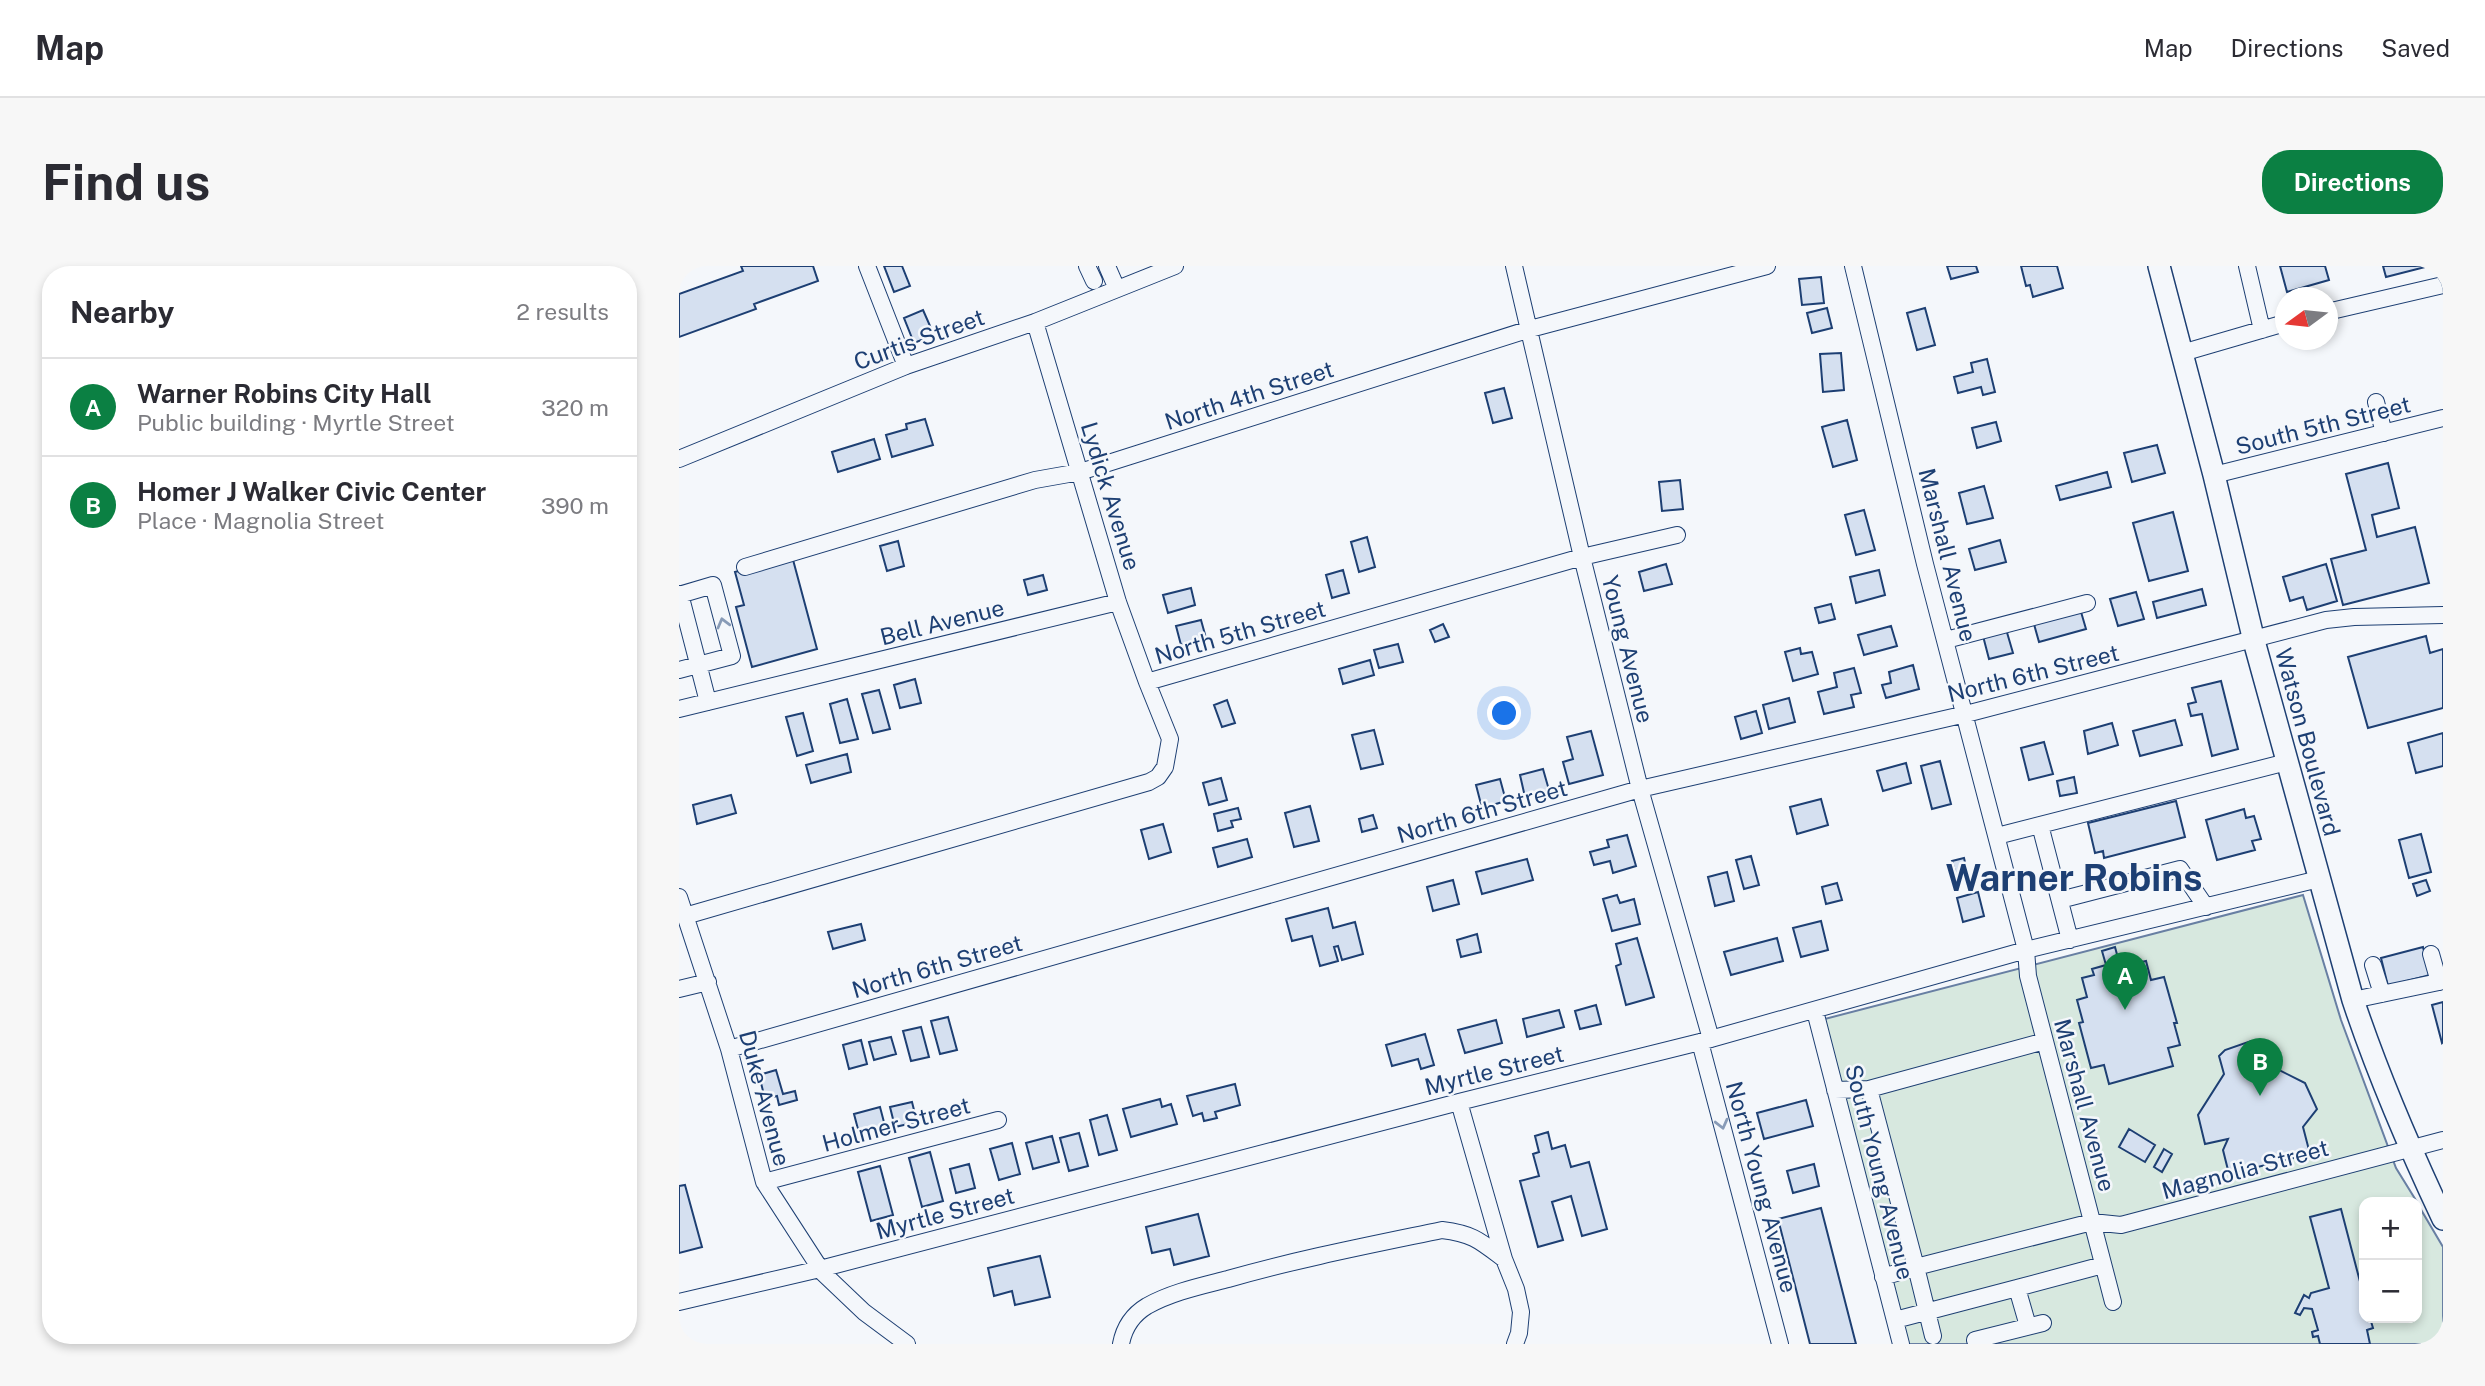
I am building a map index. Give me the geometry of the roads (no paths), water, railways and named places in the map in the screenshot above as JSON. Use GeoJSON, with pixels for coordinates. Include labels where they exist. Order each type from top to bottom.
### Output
{"type":"FeatureCollection","features":[{"type":"Feature","properties":{"kind":"main road","name":"Watson Boulevard"},"geometry":{"type":"LineString","coordinates":[[2159,266],[2254,641],[2353,1000],[2371,1055],[2443,1219]]}},
{"type":"Feature","properties":{"kind":"street"},"geometry":{"type":"LineString","coordinates":[[867,266],[906,366]]}},
{"type":"Feature","properties":{"kind":"street"},"geometry":{"type":"LineString","coordinates":[[1107,266],[1118,289]]}},
{"type":"Feature","properties":{"kind":"street","name":"Curtis Street"},"geometry":{"type":"LineString","coordinates":[[679,458],[906,366],[1035,322],[1175,266]]}},
{"type":"Feature","properties":{"kind":"street","name":"Young Avenue"},"geometry":{"type":"LineString","coordinates":[[1514,266],[1582,557],[1705,1040]]}},
{"type":"Feature","properties":{"kind":"street","name":"North 4th Street"},"geometry":{"type":"LineString","coordinates":[[745,567],[1035,480],[1080,472],[1529,329],[1767,266]]}},
{"type":"Feature","properties":{"kind":"street","name":"Marshall Avenue"},"geometry":{"type":"LineString","coordinates":[[1853,266],[2026,950],[2028,976],[2113,1302]]}},
{"type":"Feature","properties":{"kind":"street"},"geometry":{"type":"LineString","coordinates":[[2246,266],[2262,330]]}},
{"type":"Feature","properties":{"kind":"street"},"geometry":{"type":"LineString","coordinates":[[2338,309],[2443,285]]}},
{"type":"Feature","properties":{"kind":"street","name":"Lydick Avenue"},"geometry":{"type":"LineString","coordinates":[[1035,322],[1118,602],[1147,682]]}},
{"type":"Feature","properties":{"kind":"street"},"geometry":{"type":"LineString","coordinates":[[2182,353],[2275,326]]}},
{"type":"Feature","properties":{"kind":"street"},"geometry":{"type":"LineString","coordinates":[[2376,402],[2384,433]]}},
{"type":"Feature","properties":{"kind":"street","name":"South 5th Street"},"geometry":{"type":"LineString","coordinates":[[2214,475],[2443,418]]}},
{"type":"Feature","properties":{"kind":"street","name":"North 5th Street"},"geometry":{"type":"LineString","coordinates":[[684,916],[1149,782],[1158,777],[1165,766],[1170,739],[1147,682],[1582,557],[1677,535]]}},
{"type":"Feature","properties":{"kind":"street"},"geometry":{"type":"LineString","coordinates":[[679,670],[698,665],[732,656],[713,585],[680,594],[698,665],[708,702]]}},
{"type":"Feature","properties":{"kind":"street","name":"Bell Avenue"},"geometry":{"type":"LineString","coordinates":[[679,709],[1118,602]]}},
{"type":"Feature","properties":{"kind":"street"},"geometry":{"type":"LineString","coordinates":[[1946,640],[2087,603]]}},
{"type":"Feature","properties":{"kind":"street","name":"North 6th Street"},"geometry":{"type":"LineString","coordinates":[[729,1049],[1640,789],[1966,714],[2254,641],[2326,620],[2443,615]]}},
{"type":"Feature","properties":{"kind":"street"},"geometry":{"type":"LineString","coordinates":[[1997,836],[2287,762]]}},
{"type":"Feature","properties":{"kind":"street"},"geometry":{"type":"LineString","coordinates":[[2040,825],[2070,940]]}},
{"type":"Feature","properties":{"kind":"street"},"geometry":{"type":"LineString","coordinates":[[2060,900],[2181,869],[2206,907]]}},
{"type":"Feature","properties":{"kind":"street","name":"Myrtle Street"},"geometry":{"type":"LineString","coordinates":[[679,1302],[820,1269],[1705,1040],[2026,950],[2319,879]]}},
{"type":"Feature","properties":{"kind":"street","name":"Duke Avenue"},"geometry":{"type":"LineString","coordinates":[[679,897],[729,1049],[764,1182],[820,1269],[864,1312],[907,1344]]}},
{"type":"Feature","properties":{"kind":"street"},"geometry":{"type":"LineString","coordinates":[[2353,1000],[2441,982],[2431,954]]}},
{"type":"Feature","properties":{"kind":"street"},"geometry":{"type":"LineString","coordinates":[[2373,965],[2382,995]]}},
{"type":"Feature","properties":{"kind":"street"},"geometry":{"type":"LineString","coordinates":[[679,989],[708,982]]}},
{"type":"Feature","properties":{"kind":"street","name":"South Young Avenue"},"geometry":{"type":"LineString","coordinates":[[1815,1011],[1901,1344]]}},
{"type":"Feature","properties":{"kind":"street","name":"North Young Avenue"},"geometry":{"type":"LineString","coordinates":[[1705,1040],[1780,1344]]}},
{"type":"Feature","properties":{"kind":"street"},"geometry":{"type":"LineString","coordinates":[[1835,1090],[1869,1089],[2045,1041]]}},
{"type":"Feature","properties":{"kind":"street"},"geometry":{"type":"LineString","coordinates":[[1869,1089],[1933,1336]]}},
{"type":"Feature","properties":{"kind":"street"},"geometry":{"type":"LineString","coordinates":[[1459,1102],[1504,1259],[1516,1289],[1521,1312],[1515,1344]]}},
{"type":"Feature","properties":{"kind":"street","name":"Holmer Street"},"geometry":{"type":"LineString","coordinates":[[764,1182],[998,1120]]}},
{"type":"Feature","properties":{"kind":"street","name":"Magnolia Street"},"geometry":{"type":"LineString","coordinates":[[1883,1277],[2091,1222],[2120,1225],[2443,1140]]}},
{"type":"Feature","properties":{"kind":"street"},"geometry":{"type":"LineString","coordinates":[[1121,1344],[1124,1330],[1146,1307],[1175,1293],[1266,1268],[1442,1230],[1465,1233],[1504,1259]]}},
{"type":"Feature","properties":{"kind":"street"},"geometry":{"type":"LineString","coordinates":[[1895,1320],[2103,1265]]}},
{"type":"Feature","properties":{"kind":"street"},"geometry":{"type":"LineString","coordinates":[[1975,1340],[2035,1324],[2017,1288]]}},
{"type":"Feature","properties":{"kind":"place","name":"Warner Robins City Hall"},"geometry":{"type":"Point","coordinates":[2125,1010]}},
{"type":"Feature","properties":{"kind":"place","name":"Homer J Walker Civic Center"},"geometry":{"type":"Point","coordinates":[2260,1096]}},
{"type":"Feature","properties":{"kind":"district","name":"Warner Robins"},"geometry":{"type":"Point","coordinates":[2074,877]}}]}
